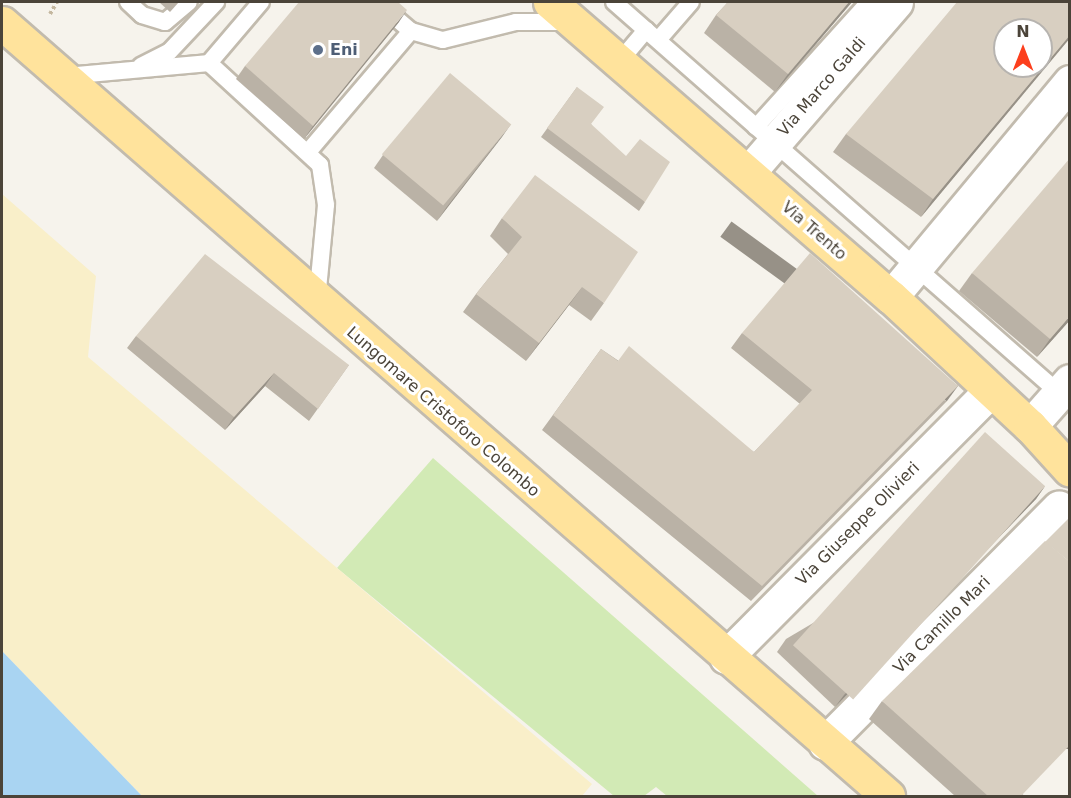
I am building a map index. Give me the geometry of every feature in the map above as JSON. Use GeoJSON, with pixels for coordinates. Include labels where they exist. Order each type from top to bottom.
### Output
{"type":"FeatureCollection","features":[{"type":"Feature","properties":{"kind":"main road","name":"Via Trento"},"geometry":{"type":"LineString","coordinates":[[562,12],[891,297],[1030,426],[1070,470]]}},
{"type":"Feature","properties":{"kind":"main road","name":"Lungomare Cristoforo Colombo"},"geometry":{"type":"LineString","coordinates":[[2,23],[317,303],[888,796]]}},
{"type":"Feature","properties":{"kind":"street","name":"Via Marco Galdi"},"geometry":{"type":"LineString","coordinates":[[748,173],[765,135],[896,2]]}},
{"type":"Feature","properties":{"kind":"street"},"geometry":{"type":"LineString","coordinates":[[891,297],[1070,82]]}},
{"type":"Feature","properties":{"kind":"street"},"geometry":{"type":"LineString","coordinates":[[1030,426],[1064,387]]}},
{"type":"Feature","properties":{"kind":"street","name":"Via Giuseppe Olivieri"},"geometry":{"type":"LineString","coordinates":[[726,657],[990,391]]}},
{"type":"Feature","properties":{"kind":"street","name":"Via Camillo Mari"},"geometry":{"type":"LineString","coordinates":[[825,743],[1059,507]]}},
{"type":"Feature","properties":{"kind":"lane"},"geometry":{"type":"LineString","coordinates":[[128,2],[142,15],[165,22],[189,2]]}},
{"type":"Feature","properties":{"kind":"lane"},"geometry":{"type":"LineString","coordinates":[[132,70],[169,52],[216,2]]}},
{"type":"Feature","properties":{"kind":"lane"},"geometry":{"type":"LineString","coordinates":[[62,76],[209,63],[261,2]]}},
{"type":"Feature","properties":{"kind":"lane"},"geometry":{"type":"LineString","coordinates":[[377,2],[411,31],[443,40],[562,12]]}},
{"type":"Feature","properties":{"kind":"lane"},"geometry":{"type":"LineString","coordinates":[[614,2],[914,268],[1064,387]]}},
{"type":"Feature","properties":{"kind":"lane"},"geometry":{"type":"LineString","coordinates":[[619,62],[691,2]]}},
{"type":"Feature","properties":{"kind":"lane"},"geometry":{"type":"LineString","coordinates":[[765,135],[869,2]]}},
{"type":"Feature","properties":{"kind":"lane"},"geometry":{"type":"LineString","coordinates":[[308,152],[411,31]]}},
{"type":"Feature","properties":{"kind":"lane"},"geometry":{"type":"LineString","coordinates":[[209,63],[308,152],[323,173],[326,205],[317,303]]}},
{"type":"Feature","properties":{"kind":"green space"},"geometry":{"type":"Polygon","coordinates":[[[433,458],[818,796],[667,796],[656,787],[644,796],[614,796],[337,568],[433,458]]]}},
{"type":"Feature","properties":{"kind":"sand"},"geometry":{"type":"Polygon","coordinates":[[[2,194],[96,276],[88,357],[592,784],[582,796],[142,796],[2,651],[2,194]]]}},
{"type":"Feature","properties":{"kind":"water"},"geometry":{"type":"Polygon","coordinates":[[[2,651],[142,796],[2,796],[2,651]]]}},
{"type":"Feature","properties":{"kind":"building","name":"Eni"},"geometry":{"type":"Polygon","coordinates":[[[299,2],[398,2],[407,10],[313,126],[245,66],[299,2]]]}},
{"type":"Feature","properties":{"kind":"building"},"geometry":{"type":"Polygon","coordinates":[[[728,2],[849,2],[788,74],[716,15],[728,2]]]}},
{"type":"Feature","properties":{"kind":"building"},"geometry":{"type":"Polygon","coordinates":[[[957,2],[1070,2],[1070,35],[1053,55],[1053,18],[993,18],[993,78],[1034,78],[933,199],[846,134],[957,2]]]}},
{"type":"Feature","properties":{"kind":"building"},"geometry":{"type":"Polygon","coordinates":[[[450,73],[511,124],[443,206],[382,154],[450,73]]]}},
{"type":"Feature","properties":{"kind":"building"},"geometry":{"type":"Polygon","coordinates":[[[577,87],[604,107],[591,124],[626,156],[640,139],[670,162],[645,202],[547,128],[577,87]]]}},
{"type":"Feature","properties":{"kind":"building"},"geometry":{"type":"Polygon","coordinates":[[[1070,158],[1070,316],[1050,339],[972,273],[1070,158]]]}},
{"type":"Feature","properties":{"kind":"building"},"geometry":{"type":"Polygon","coordinates":[[[535,175],[638,252],[604,303],[582,287],[539,343],[476,294],[522,237],[502,218],[535,175]]]}},
{"type":"Feature","properties":{"kind":"building"},"geometry":{"type":"Polygon","coordinates":[[[810,253],[958,386],[762,586],[553,415],[601,349],[618,361],[629,346],[754,452],[812,390],[742,333],[810,253]]]}},
{"type":"Feature","properties":{"kind":"building"},"geometry":{"type":"Polygon","coordinates":[[[205,254],[349,365],[318,409],[274,373],[234,417],[136,336],[205,254]]]}},
{"type":"Feature","properties":{"kind":"building"},"geometry":{"type":"Polygon","coordinates":[[[985,432],[1045,486],[853,699],[793,645],[985,432]]]}},
{"type":"Feature","properties":{"kind":"building"},"geometry":{"type":"Polygon","coordinates":[[[1070,517],[1070,562],[1045,542],[1070,517]]]}},
{"type":"Feature","properties":{"kind":"building"},"geometry":{"type":"Polygon","coordinates":[[[1045,541],[1070,562],[1070,745],[1021,796],[988,796],[882,701],[1045,541]]]}},
{"type":"Feature","properties":{"kind":"place","name":"Eni"},"geometry":{"type":"Point","coordinates":[318,50]}}]}
